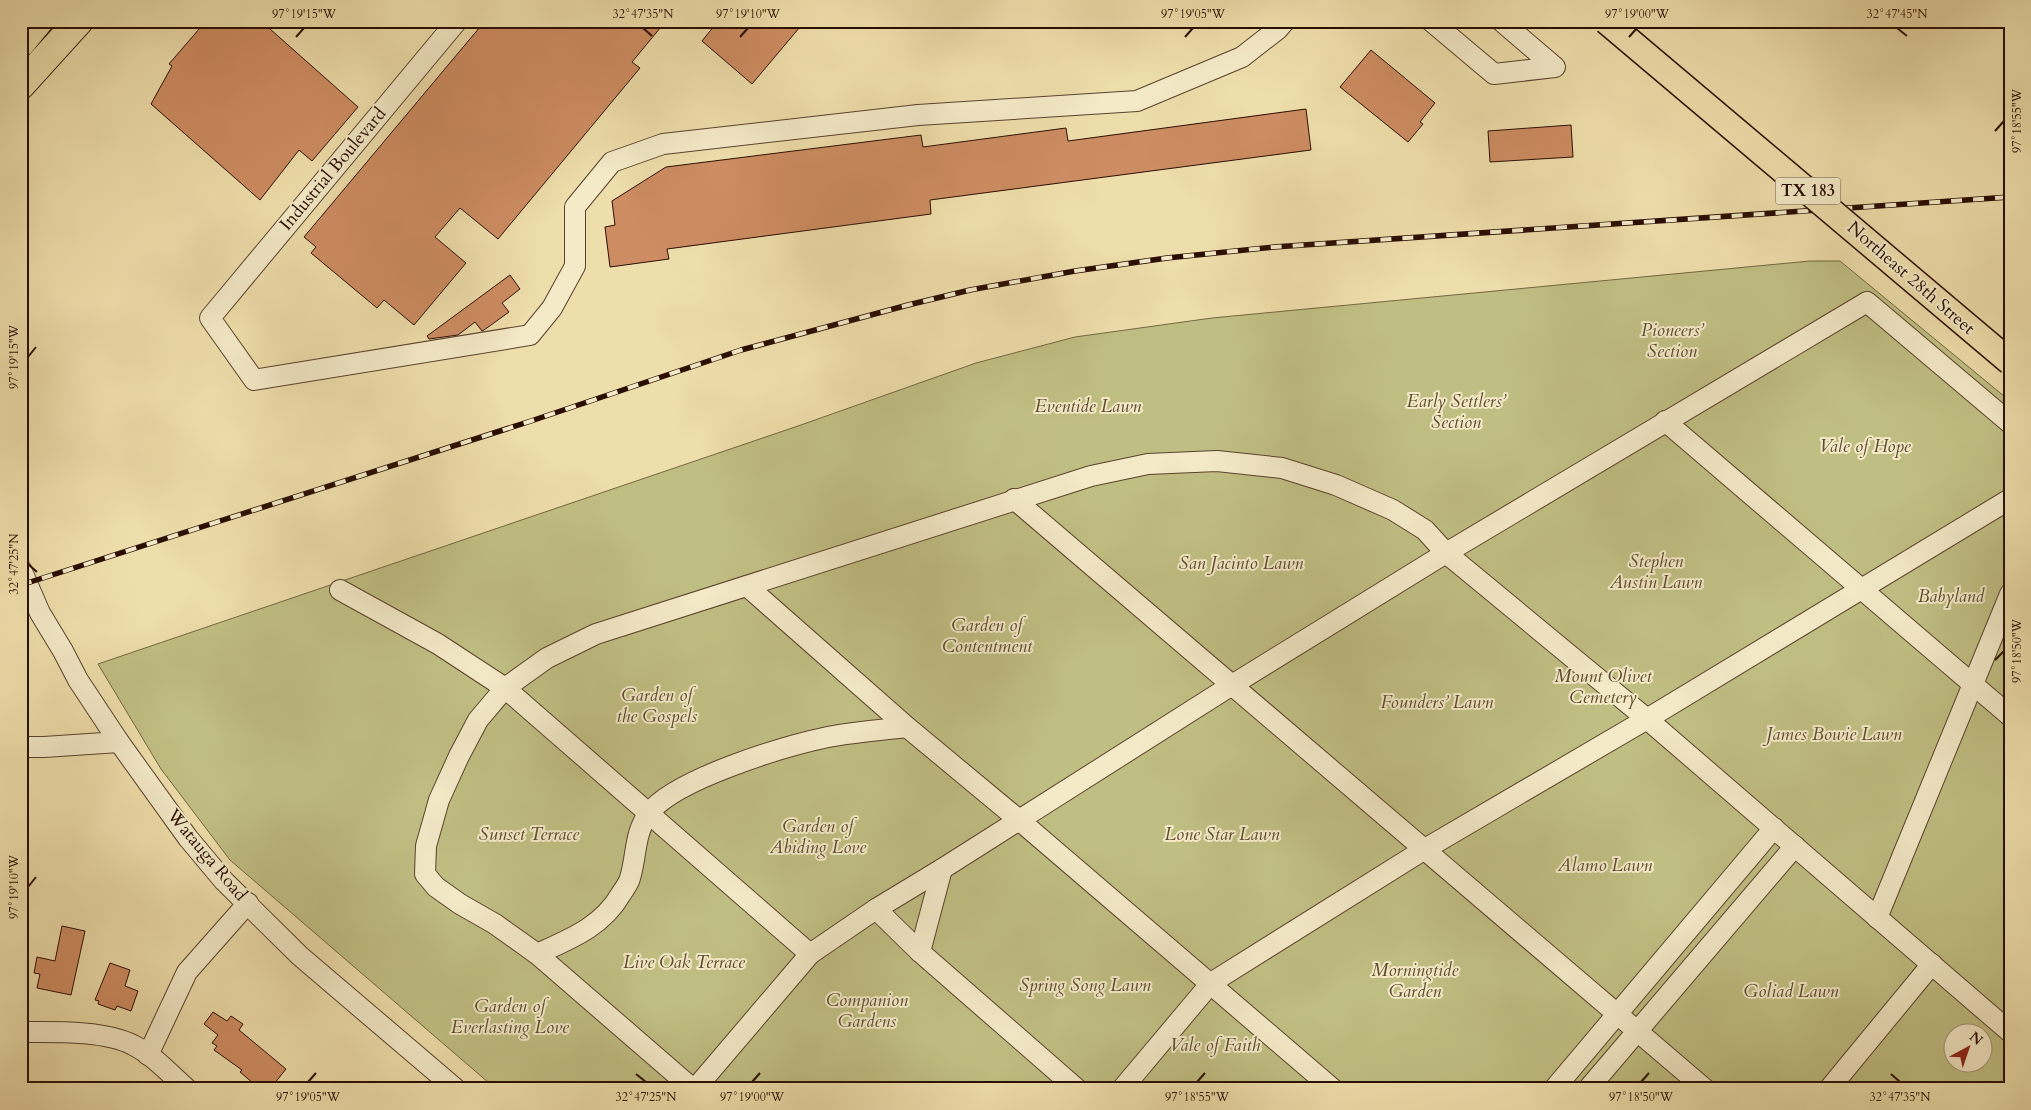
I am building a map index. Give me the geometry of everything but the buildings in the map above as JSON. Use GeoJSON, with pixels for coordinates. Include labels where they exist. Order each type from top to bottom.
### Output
{"type":"FeatureCollection","features":[{"type":"Feature","properties":{"kind":"highway"},"geometry":{"type":"LineString","coordinates":[[21,43],[39,21]]}},
{"type":"Feature","properties":{"kind":"highway"},"geometry":{"type":"LineString","coordinates":[[21,85],[79,21]]}},
{"type":"Feature","properties":{"kind":"main road","name":"Northeast 28th Street"},"geometry":{"type":"LineString","coordinates":[[1606,21],[2010,362]]}},
{"type":"Feature","properties":{"kind":"street","name":"Industrial Boulevard"},"geometry":{"type":"LineString","coordinates":[[457,21],[210,318],[254,380],[530,335],[552,308],[575,266],[575,207],[612,162],[663,144],[888,118],[1137,101],[1242,57],[1278,29],[1285,21]]}},
{"type":"Feature","properties":{"kind":"street"},"geometry":{"type":"LineString","coordinates":[[1431,21],[1494,74],[1555,67],[1501,21]]}},
{"type":"Feature","properties":{"kind":"street"},"geometry":{"type":"LineString","coordinates":[[2010,424],[1867,302],[1446,553],[1232,685],[942,870],[876,909],[810,954],[694,1089],[537,954],[495,924],[460,904],[436,887],[425,874],[426,846],[439,800],[478,720],[505,688],[547,658],[596,634],[1090,476],[1148,464],[1217,461],[1282,468],[1336,485],[1393,510],[1425,530],[1446,553],[1646,719],[2010,1032]]}},
{"type":"Feature","properties":{"kind":"street"},"geometry":{"type":"LineString","coordinates":[[1665,421],[2010,716]]}},
{"type":"Feature","properties":{"kind":"street"},"geometry":{"type":"LineString","coordinates":[[1014,499],[1705,1089]]}},
{"type":"Feature","properties":{"kind":"street"},"geometry":{"type":"LineString","coordinates":[[1122,1089],[1211,983],[1425,849],[1646,719],[2010,499]]}},
{"type":"Feature","properties":{"kind":"street","name":"Watauga Road"},"geometry":{"type":"LineString","coordinates":[[21,569],[40,613],[63,650],[78,680],[118,742],[188,838],[224,881],[300,956],[456,1089]]}},
{"type":"Feature","properties":{"kind":"street"},"geometry":{"type":"LineString","coordinates":[[747,586],[907,727],[1211,983],[1333,1089]]}},
{"type":"Feature","properties":{"kind":"street"},"geometry":{"type":"LineString","coordinates":[[340,590],[438,644],[505,688],[810,954]]}},
{"type":"Feature","properties":{"kind":"street"},"geometry":{"type":"LineString","coordinates":[[1877,918],[2010,594]]}},
{"type":"Feature","properties":{"kind":"street"},"geometry":{"type":"LineString","coordinates":[[537,954],[586,931],[613,907],[630,878],[637,835],[649,813],[665,798],[748,759],[829,737],[907,727]]}},
{"type":"Feature","properties":{"kind":"street"},"geometry":{"type":"LineString","coordinates":[[21,747],[44,748],[118,742]]}},
{"type":"Feature","properties":{"kind":"street"},"geometry":{"type":"LineString","coordinates":[[1554,1089],[1774,828]]}},
{"type":"Feature","properties":{"kind":"street"},"geometry":{"type":"LineString","coordinates":[[1588,1089],[1795,846]]}},
{"type":"Feature","properties":{"kind":"street"},"geometry":{"type":"LineString","coordinates":[[920,952],[942,870]]}},
{"type":"Feature","properties":{"kind":"street"},"geometry":{"type":"LineString","coordinates":[[148,1055],[187,972],[248,903]]}},
{"type":"Feature","properties":{"kind":"street"},"geometry":{"type":"LineString","coordinates":[[876,909],[920,952],[1077,1089]]}},
{"type":"Feature","properties":{"kind":"street"},"geometry":{"type":"LineString","coordinates":[[1828,1089],[1932,964]]}},
{"type":"Feature","properties":{"kind":"street"},"geometry":{"type":"LineString","coordinates":[[21,1032],[58,1032],[117,1038],[134,1045],[148,1055],[187,1089]]}},
{"type":"Feature","properties":{"kind":"green space","name":"Mount Olivet Cemetery"},"geometry":{"type":"Polygon","coordinates":[[[1810,261],[1840,261],[2010,401],[2010,1089],[496,1089],[230,860],[161,769],[98,664],[798,426],[976,363],[1075,337],[1212,318],[1810,261]]]}},
{"type":"Feature","properties":{"kind":"railway"},"geometry":{"type":"LineString","coordinates":[[21,585],[531,421],[741,350],[970,290],[1075,271],[1167,258],[1274,247],[2010,197]]}},
{"type":"Feature","properties":{"kind":"park label","name":"Pioneers’ Section"},"geometry":{"type":"Point","coordinates":[1672,340]}},
{"type":"Feature","properties":{"kind":"park label","name":"Eventide Lawn"},"geometry":{"type":"Point","coordinates":[1088,406]}},
{"type":"Feature","properties":{"kind":"park label","name":"Early Settlers’ Section"},"geometry":{"type":"Point","coordinates":[1456,411]}},
{"type":"Feature","properties":{"kind":"park label","name":"Vale of Hope"},"geometry":{"type":"Point","coordinates":[1865,446]}},
{"type":"Feature","properties":{"kind":"park label","name":"San Jacinto Lawn"},"geometry":{"type":"Point","coordinates":[1241,563]}},
{"type":"Feature","properties":{"kind":"park label","name":"Stephen Austin Lawn"},"geometry":{"type":"Point","coordinates":[1656,571]}},
{"type":"Feature","properties":{"kind":"park label","name":"Babyland"},"geometry":{"type":"Point","coordinates":[1951,596]}},
{"type":"Feature","properties":{"kind":"park label","name":"Garden of Contentment"},"geometry":{"type":"Point","coordinates":[987,635]}},
{"type":"Feature","properties":{"kind":"park label","name":"Founders’ Lawn"},"geometry":{"type":"Point","coordinates":[1437,702]}},
{"type":"Feature","properties":{"kind":"park label","name":"Garden of the Gospels"},"geometry":{"type":"Point","coordinates":[657,705]}},
{"type":"Feature","properties":{"kind":"park label","name":"James Bowie Lawn"},"geometry":{"type":"Point","coordinates":[1834,734]}},
{"type":"Feature","properties":{"kind":"park label","name":"Sunset Terrace"},"geometry":{"type":"Point","coordinates":[529,834]}},
{"type":"Feature","properties":{"kind":"park label","name":"Lone Star Lawn"},"geometry":{"type":"Point","coordinates":[1222,834]}},
{"type":"Feature","properties":{"kind":"park label","name":"Garden of Abiding Love"},"geometry":{"type":"Point","coordinates":[818,836]}},
{"type":"Feature","properties":{"kind":"park label","name":"Alamo Lawn"},"geometry":{"type":"Point","coordinates":[1605,865]}},
{"type":"Feature","properties":{"kind":"park label","name":"Live Oak Terrace"},"geometry":{"type":"Point","coordinates":[684,962]}},
{"type":"Feature","properties":{"kind":"park label","name":"Morningtide Garden"},"geometry":{"type":"Point","coordinates":[1415,980]}},
{"type":"Feature","properties":{"kind":"park label","name":"Spring Song Lawn"},"geometry":{"type":"Point","coordinates":[1085,985]}},
{"type":"Feature","properties":{"kind":"park label","name":"Goliad Lawn"},"geometry":{"type":"Point","coordinates":[1791,991]}},
{"type":"Feature","properties":{"kind":"park label","name":"Companion Gardens"},"geometry":{"type":"Point","coordinates":[867,1010]}},
{"type":"Feature","properties":{"kind":"park label","name":"Garden of Everlasting Love"},"geometry":{"type":"Point","coordinates":[510,1016]}},
{"type":"Feature","properties":{"kind":"park label","name":"Vale of Faith"},"geometry":{"type":"Point","coordinates":[1215,1045]}}]}
